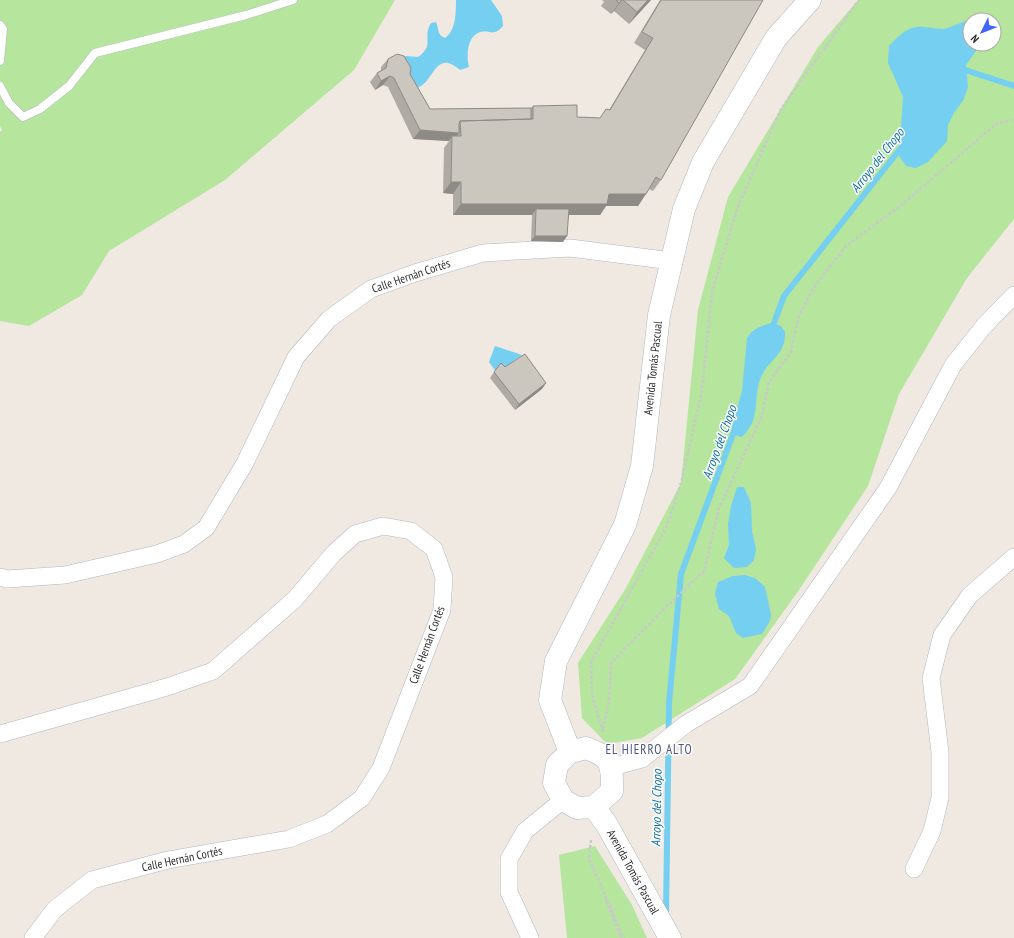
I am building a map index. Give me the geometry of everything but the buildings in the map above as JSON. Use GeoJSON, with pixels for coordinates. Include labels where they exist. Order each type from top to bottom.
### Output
{"type":"FeatureCollection","features":[{"type":"Feature","properties":{"kind":"street","name":"Avenida Tomás Pascual"},"geometry":{"type":"LineString","coordinates":[[570,752],[550,700],[556,662],[625,526],[642,466],[659,315],[684,208],[703,162],[776,38],[810,0]]}},
{"type":"Feature","properties":{"kind":"street","name":"Calle Hernán Cortés"},"geometry":{"type":"LineString","coordinates":[[0,577],[7,579],[65,576],[157,554],[184,544],[206,528],[245,463],[296,357],[329,319],[371,289],[415,273],[484,253],[570,248],[672,261]]}},
{"type":"Feature","properties":{"kind":"street"},"geometry":{"type":"LineString","coordinates":[[612,767],[642,759],[686,724],[750,686],[888,488],[953,365],[984,326],[1014,295]]}},
{"type":"Feature","properties":{"kind":"street","name":"Calle Hernán Cortés"},"geometry":{"type":"LineString","coordinates":[[0,734],[167,687],[213,671],[295,599],[334,553],[355,534],[383,526],[411,532],[434,549],[444,577],[442,610],[380,768],[362,798],[327,824],[289,839],[168,860],[92,880],[55,909],[33,938]]}},
{"type":"Feature","properties":{"kind":"street"},"geometry":{"type":"LineString","coordinates":[[914,868],[932,830],[940,798],[940,752],[931,678],[942,634],[970,595],[1014,557]]}},
{"type":"Feature","properties":{"kind":"street"},"geometry":{"type":"LineString","coordinates":[[586,748],[602,754],[612,767],[612,791],[594,807],[577,808],[563,800],[554,783],[557,765],[570,752],[586,748]]}},
{"type":"Feature","properties":{"kind":"street"},"geometry":{"type":"LineString","coordinates":[[530,938],[509,892],[509,860],[525,831],[563,800]]}},
{"type":"Feature","properties":{"kind":"street","name":"Avenida Tomás Pascual"},"geometry":{"type":"LineString","coordinates":[[594,807],[607,825],[670,938]]}},
{"type":"Feature","properties":{"kind":"lane"},"geometry":{"type":"LineString","coordinates":[[0,86],[9,103],[23,117],[40,109],[69,86],[95,53],[246,15],[293,0]]}},
{"type":"Feature","properties":{"kind":"lane"},"geometry":{"type":"LineString","coordinates":[[0,25],[3,28],[0,61]]}},
{"type":"Feature","properties":{"kind":"path"},"geometry":{"type":"LineString","coordinates":[[859,0],[781,109],[738,206],[712,292],[702,391],[681,483],[666,528],[591,662],[592,695],[603,730],[609,701],[611,664],[660,612],[704,571],[719,508],[762,416],[769,382],[791,352],[798,319],[812,290],[845,247],[904,203],[996,124],[1014,119]]}},
{"type":"Feature","properties":{"kind":"path"},"geometry":{"type":"LineString","coordinates":[[621,938],[589,859],[624,938]]}},
{"type":"Feature","properties":{"kind":"green space"},"geometry":{"type":"Polygon","coordinates":[[[0,0],[395,0],[354,70],[225,180],[109,251],[82,295],[29,326],[0,321],[0,132],[2,130],[0,126],[0,0]]]}},
{"type":"Feature","properties":{"kind":"green space"},"geometry":{"type":"Polygon","coordinates":[[[858,0],[1014,0],[1014,219],[967,278],[899,394],[868,486],[799,590],[735,679],[642,738],[607,744],[582,718],[578,663],[626,588],[681,483],[698,310],[728,197],[818,47],[858,0]]]}},
{"type":"Feature","properties":{"kind":"green space"},"geometry":{"type":"Polygon","coordinates":[[[595,846],[632,905],[647,938],[567,938],[559,855],[595,846]]]}},
{"type":"Feature","properties":{"kind":"water"},"geometry":{"type":"Polygon","coordinates":[[[456,0],[491,0],[502,16],[503,26],[494,32],[480,32],[472,38],[468,47],[469,67],[460,70],[452,64],[445,63],[440,65],[423,85],[417,88],[413,85],[411,75],[405,74],[402,59],[406,56],[418,57],[423,53],[426,49],[431,23],[436,22],[439,33],[442,37],[445,38],[449,35],[455,21],[456,0]]]}},
{"type":"Feature","properties":{"kind":"water"},"geometry":{"type":"Polygon","coordinates":[[[962,23],[962,52],[975,52],[966,65],[968,87],[964,99],[948,125],[947,141],[928,162],[916,168],[906,166],[899,156],[903,97],[888,63],[889,46],[909,29],[923,27],[942,29],[962,23]]]}},
{"type":"Feature","properties":{"kind":"water"},"geometry":{"type":"Polygon","coordinates":[[[771,323],[781,326],[785,332],[785,340],[780,352],[764,371],[761,377],[758,385],[756,408],[752,423],[742,437],[737,436],[732,432],[732,426],[742,391],[747,338],[761,326],[771,323]]]}},
{"type":"Feature","properties":{"kind":"water"},"geometry":{"type":"Polygon","coordinates":[[[495,346],[522,355],[497,373],[489,362],[495,346]]]}},
{"type":"Feature","properties":{"kind":"water"},"geometry":{"type":"Polygon","coordinates":[[[737,487],[744,487],[751,503],[752,531],[756,549],[754,560],[747,567],[734,568],[724,558],[729,545],[728,524],[731,506],[737,487]]]}},
{"type":"Feature","properties":{"kind":"water"},"geometry":{"type":"Polygon","coordinates":[[[745,575],[755,578],[765,587],[771,614],[770,621],[762,634],[743,638],[736,633],[729,616],[719,609],[715,594],[718,582],[733,576],[745,575]]]}},
{"type":"Feature","properties":{"kind":"waterway","name":"Arroyo del Chopo"},"geometry":{"type":"LineString","coordinates":[[960,72],[962,69],[1014,86]]}},
{"type":"Feature","properties":{"kind":"waterway","name":"Arroyo del Chopo"},"geometry":{"type":"LineString","coordinates":[[771,331],[784,296],[904,144]]}},
{"type":"Feature","properties":{"kind":"waterway","name":"Arroyo del Chopo"},"geometry":{"type":"LineString","coordinates":[[666,914],[669,703],[681,574],[736,426]]}},
{"type":"Feature","properties":{"kind":"district","name":"EL HIERRO ALTO"},"geometry":{"type":"Point","coordinates":[649,749]}}]}
